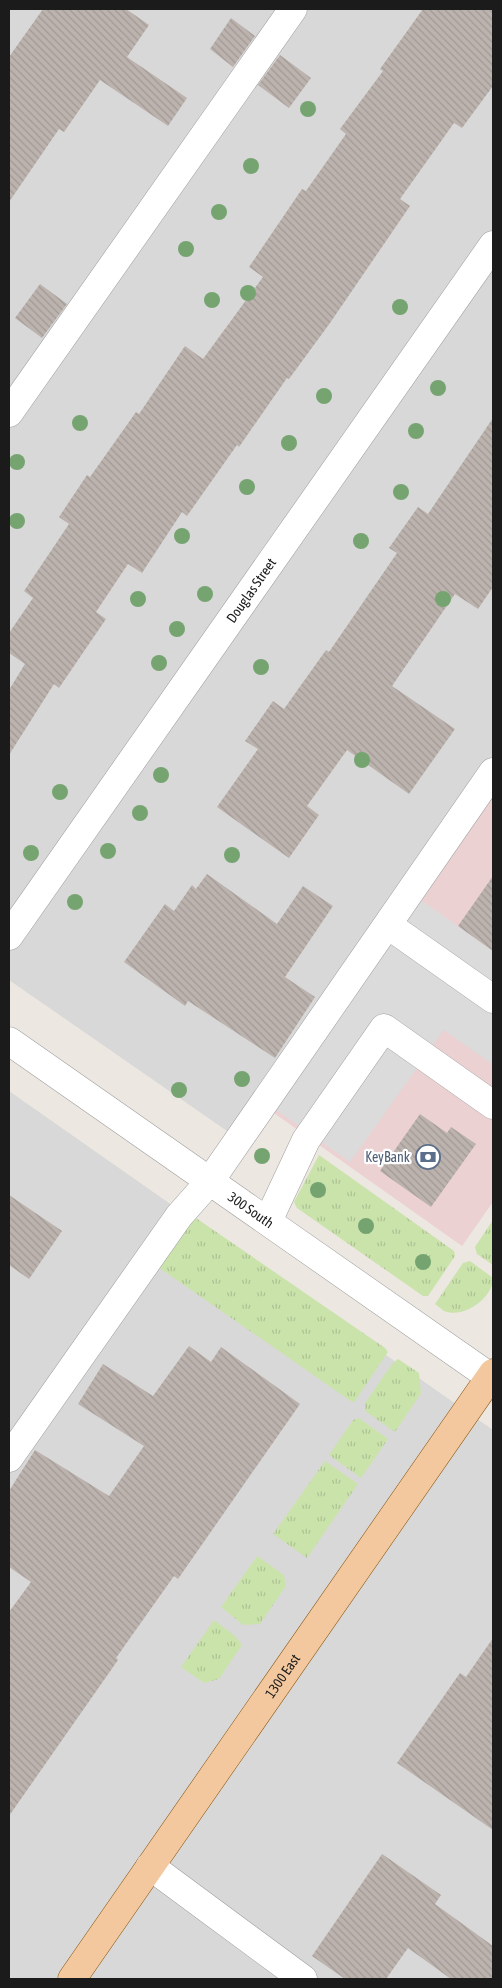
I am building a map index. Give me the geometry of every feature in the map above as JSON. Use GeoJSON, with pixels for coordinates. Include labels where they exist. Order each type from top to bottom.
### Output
{"type":"FeatureCollection","features":[{"type":"Feature","properties":{"kind":"main road","name":"1300 East"},"geometry":{"type":"LineString","coordinates":[[72,1979],[492,1376]]}},
{"type":"Feature","properties":{"kind":"street"},"geometry":{"type":"LineString","coordinates":[[9,413],[293,9]]}},
{"type":"Feature","properties":{"kind":"street","name":"Douglas Street"},"geometry":{"type":"LineString","coordinates":[[9,936],[493,245]]}},
{"type":"Feature","properties":{"kind":"street"},"geometry":{"type":"LineString","coordinates":[[9,1458],[179,1216],[210,1181],[493,772]]}},
{"type":"Feature","properties":{"kind":"street"},"geometry":{"type":"LineString","coordinates":[[388,925],[493,999]]}},
{"type":"Feature","properties":{"kind":"street"},"geometry":{"type":"LineString","coordinates":[[268,1221],[306,1140],[384,1028],[493,1105]]}},
{"type":"Feature","properties":{"kind":"street","name":"300 South"},"geometry":{"type":"LineString","coordinates":[[9,1041],[492,1376]]}},
{"type":"Feature","properties":{"kind":"street"},"geometry":{"type":"LineString","coordinates":[[150,1866],[304,1979]]}},
{"type":"Feature","properties":{"kind":"shaded area"},"geometry":{"type":"Polygon","coordinates":[[[9,9],[493,9],[493,757],[240,1140],[9,980],[9,9]]]}},
{"type":"Feature","properties":{"kind":"shaded area"},"geometry":{"type":"Polygon","coordinates":[[[493,783],[493,1202],[462,1246],[264,1106],[493,783]]]}},
{"type":"Feature","properties":{"kind":"shaded area"},"geometry":{"type":"Polygon","coordinates":[[[405,889],[493,951],[493,1065],[444,1030],[350,1162],[258,1097],[405,889]]]}},
{"type":"Feature","properties":{"kind":"shaded area"},"geometry":{"type":"Polygon","coordinates":[[[9,1091],[493,1430],[493,1979],[9,1979],[9,1091]]]}},
{"type":"Feature","properties":{"kind":"green space"},"geometry":{"type":"Polygon","coordinates":[[[319,1155],[454,1251],[455,1256],[428,1296],[423,1296],[297,1208],[294,1202],[319,1155]]]}},
{"type":"Feature","properties":{"kind":"green space"},"geometry":{"type":"Polygon","coordinates":[[[193,1216],[385,1348],[388,1352],[355,1401],[352,1402],[158,1267],[193,1216]]]}},
{"type":"Feature","properties":{"kind":"green space"},"geometry":{"type":"Polygon","coordinates":[[[493,1220],[493,1265],[477,1254],[475,1247],[493,1220]]]}},
{"type":"Feature","properties":{"kind":"green space"},"geometry":{"type":"Polygon","coordinates":[[[470,1261],[493,1278],[488,1293],[476,1305],[468,1309],[452,1313],[444,1311],[435,1304],[463,1263],[470,1261]]]}},
{"type":"Feature","properties":{"kind":"green space"},"geometry":{"type":"Polygon","coordinates":[[[398,1359],[419,1373],[421,1393],[395,1432],[365,1411],[365,1403],[392,1364],[398,1359]]]}},
{"type":"Feature","properties":{"kind":"green space"},"geometry":{"type":"Polygon","coordinates":[[[359,1418],[388,1439],[361,1478],[329,1455],[353,1420],[359,1418]]]}},
{"type":"Feature","properties":{"kind":"green space"},"geometry":{"type":"Polygon","coordinates":[[[325,1461],[358,1484],[307,1558],[273,1534],[325,1461]]]}},
{"type":"Feature","properties":{"kind":"green space"},"geometry":{"type":"Polygon","coordinates":[[[257,1556],[284,1575],[286,1586],[260,1624],[243,1625],[221,1607],[257,1556]]]}},
{"type":"Feature","properties":{"kind":"green space"},"geometry":{"type":"Polygon","coordinates":[[[214,1620],[235,1636],[242,1645],[219,1679],[204,1683],[181,1667],[214,1620]]]}},
{"type":"Feature","properties":{"kind":"building"},"geometry":{"type":"Polygon","coordinates":[[[43,9],[126,9],[149,25],[127,57],[187,98],[168,126],[100,80],[64,132],[59,129],[9,202],[9,57],[43,9]]]}},
{"type":"Feature","properties":{"kind":"building"},"geometry":{"type":"Polygon","coordinates":[[[423,9],[493,9],[493,86],[462,128],[454,123],[400,199],[410,206],[330,323],[289,379],[287,378],[239,447],[237,445],[187,516],[182,512],[142,573],[128,564],[96,612],[106,619],[59,688],[54,684],[9,755],[9,690],[25,664],[9,653],[9,633],[33,598],[24,591],[69,524],[59,517],[87,475],[90,477],[136,412],[139,414],[185,346],[203,359],[263,277],[249,267],[302,189],[306,191],[346,134],[340,129],[383,71],[380,69],[423,9]]]}},
{"type":"Feature","properties":{"kind":"building"},"geometry":{"type":"Polygon","coordinates":[[[231,18],[255,36],[233,67],[210,49],[231,18]]]}},
{"type":"Feature","properties":{"kind":"building"},"geometry":{"type":"Polygon","coordinates":[[[280,55],[311,78],[289,108],[258,85],[280,55]]]}},
{"type":"Feature","properties":{"kind":"building"},"geometry":{"type":"Polygon","coordinates":[[[40,284],[67,304],[42,338],[15,318],[40,284]]]}},
{"type":"Feature","properties":{"kind":"building"},"geometry":{"type":"Polygon","coordinates":[[[493,418],[493,587],[478,609],[455,594],[392,686],[455,729],[409,794],[347,750],[307,806],[319,815],[289,858],[217,807],[258,749],[245,741],[273,701],[284,709],[326,650],[329,652],[397,553],[389,548],[418,507],[428,514],[493,418]]]}},
{"type":"Feature","properties":{"kind":"building"},"geometry":{"type":"Polygon","coordinates":[[[207,874],[277,924],[303,886],[333,906],[285,977],[315,997],[275,1058],[188,1001],[185,1006],[124,962],[165,904],[174,911],[192,885],[196,889],[207,874]]]}},
{"type":"Feature","properties":{"kind":"building"},"geometry":{"type":"Polygon","coordinates":[[[493,876],[493,951],[458,926],[493,876]]]}},
{"type":"Feature","properties":{"kind":"building","name":"KeyBank"},"geometry":{"type":"Polygon","coordinates":[[[420,1114],[447,1133],[451,1127],[476,1144],[431,1207],[380,1171],[420,1114]]]}},
{"type":"Feature","properties":{"kind":"building"},"geometry":{"type":"Polygon","coordinates":[[[9,1195],[62,1231],[29,1279],[9,1265],[9,1195]]]}},
{"type":"Feature","properties":{"kind":"building"},"geometry":{"type":"Polygon","coordinates":[[[189,1346],[211,1362],[221,1347],[300,1404],[178,1579],[174,1576],[116,1658],[118,1660],[9,1816],[9,1612],[31,1582],[9,1567],[9,1491],[35,1450],[109,1496],[144,1446],[78,1404],[103,1364],[153,1396],[189,1346]]]}},
{"type":"Feature","properties":{"kind":"building"},"geometry":{"type":"Polygon","coordinates":[[[493,1638],[493,1830],[397,1763],[460,1673],[466,1677],[493,1638]]]}},
{"type":"Feature","properties":{"kind":"building"},"geometry":{"type":"Polygon","coordinates":[[[382,1854],[441,1895],[435,1904],[493,1946],[493,1979],[451,1979],[408,1948],[386,1979],[345,1979],[312,1956],[382,1854]]]}},
{"type":"Feature","properties":{"kind":"place","name":"KeyBank"},"geometry":{"type":"Point","coordinates":[428,1157]}}]}
